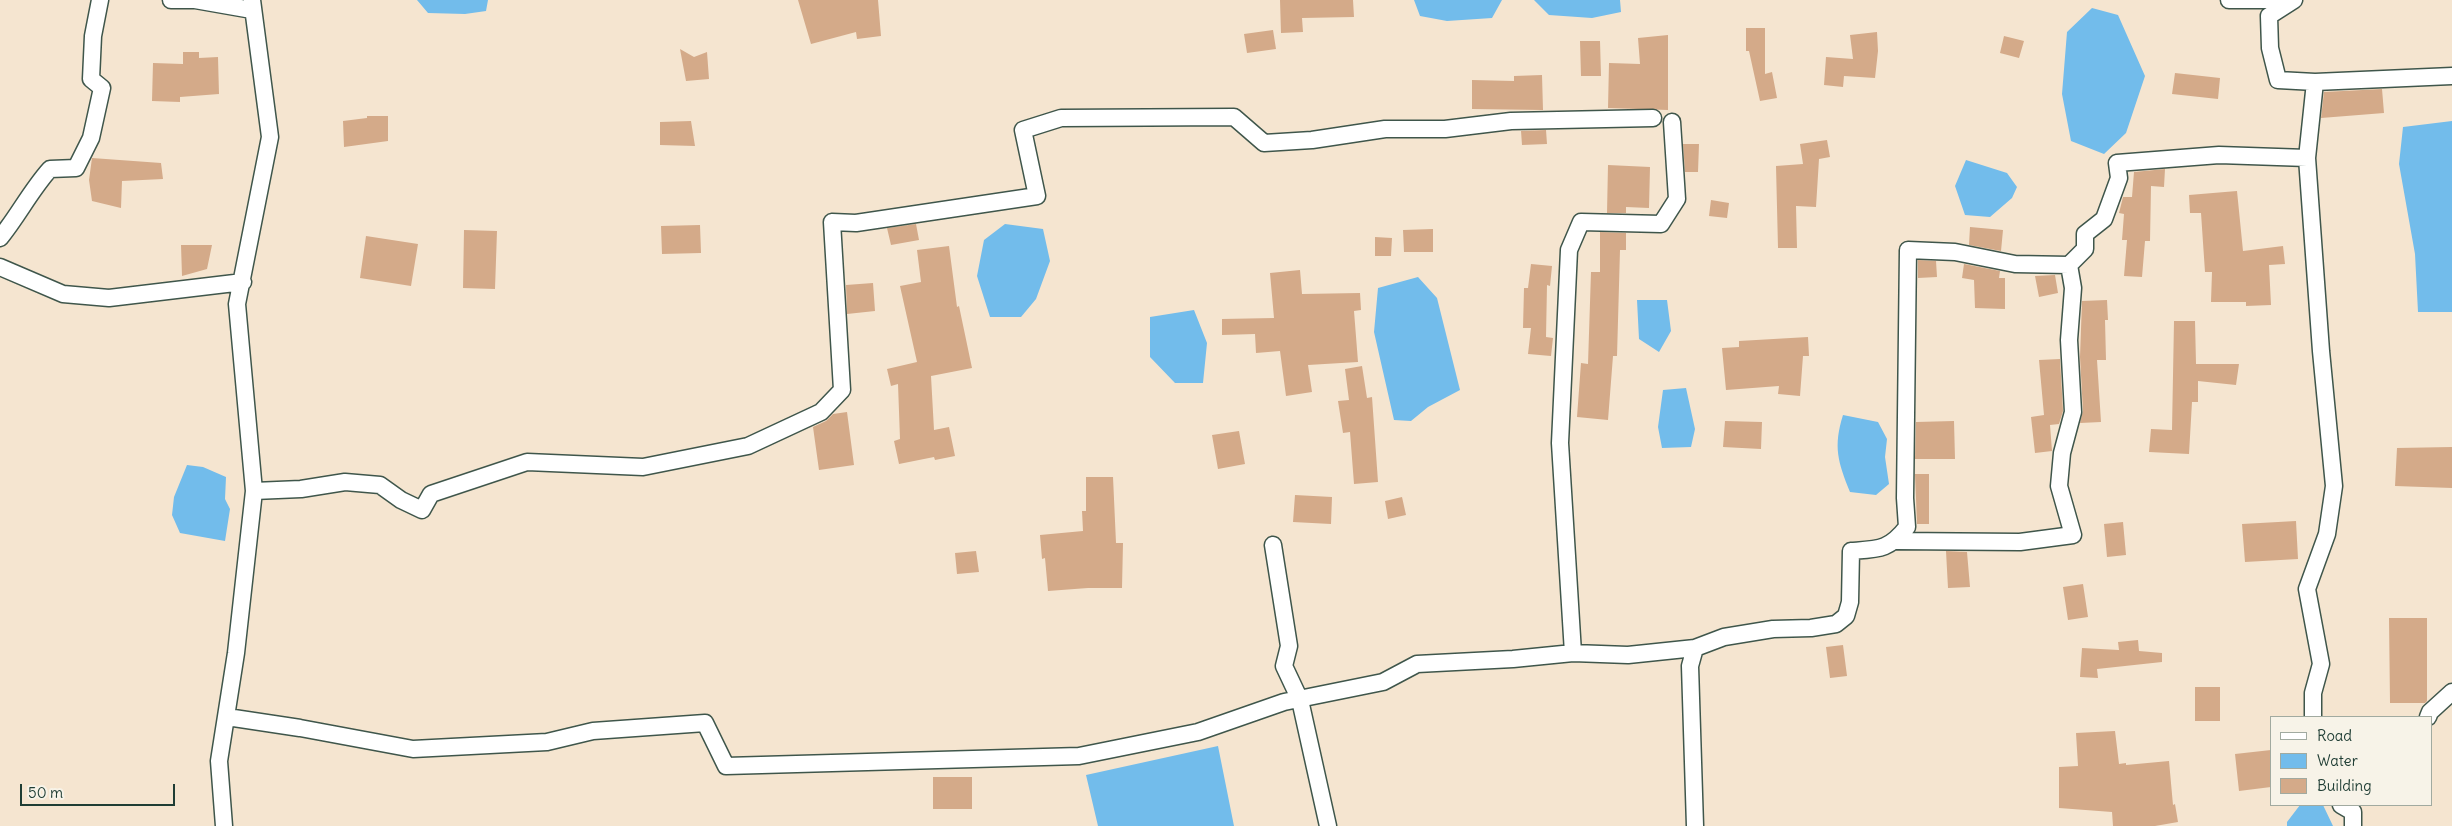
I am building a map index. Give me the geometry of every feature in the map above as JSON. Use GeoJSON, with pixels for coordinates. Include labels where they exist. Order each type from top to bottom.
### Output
{"type":"FeatureCollection","features":[{"type":"Feature","properties":{"kind":"street"},"geometry":{"type":"LineString","coordinates":[[0,238],[18,216],[34,186],[50,169],[76,168],[90,138],[102,88],[91,79],[93,36],[100,0]]}},
{"type":"Feature","properties":{"kind":"street"},"geometry":{"type":"LineString","coordinates":[[171,0],[252,5],[270,137],[243,282],[237,304],[254,491],[236,654],[220,761],[224,826]]}},
{"type":"Feature","properties":{"kind":"street"},"geometry":{"type":"LineString","coordinates":[[2229,0],[2284,0]]}},
{"type":"Feature","properties":{"kind":"street"},"geometry":{"type":"LineString","coordinates":[[2294,0],[2269,16],[2270,48],[2278,80],[2315,82],[2452,76]]}},
{"type":"Feature","properties":{"kind":"street"},"geometry":{"type":"LineString","coordinates":[[2313,716],[2314,693],[2320,664],[2307,588],[2327,534],[2334,486],[2320,351],[2307,158],[2315,82]]}},
{"type":"Feature","properties":{"kind":"street"},"geometry":{"type":"LineString","coordinates":[[254,491],[301,489],[345,482],[380,485],[401,500],[422,510],[431,494],[527,462],[644,467],[748,446],[821,412],[842,390],[832,222],[856,223],[1037,196],[1023,130],[1061,118],[1234,117],[1264,143],[1312,140],[1385,129],[1445,129],[1511,121],[1653,118]]}},
{"type":"Feature","properties":{"kind":"street"},"geometry":{"type":"LineString","coordinates":[[1573,653],[1560,443],[1568,250],[1581,222],[1661,224],[1677,199],[1672,122]]}},
{"type":"Feature","properties":{"kind":"street"},"geometry":{"type":"LineString","coordinates":[[226,717],[300,728],[413,749],[547,742],[593,730],[705,723],[726,766],[1079,756],[1198,732],[1284,702],[1383,682],[1417,664],[1513,659],[1573,653],[1628,655],[1695,648],[1724,637],[1773,629],[1811,628],[1836,624],[1846,616],[1850,602],[1851,551],[1881,549],[1896,541],[1907,527],[1905,498],[1908,250],[1955,252],[2015,264],[2069,265],[2085,250],[2085,234],[2104,218],[2119,178],[2117,163],[2219,154],[2307,158]]}},
{"type":"Feature","properties":{"kind":"street"},"geometry":{"type":"LineString","coordinates":[[1896,541],[2020,542],[2072,535],[2059,486],[2062,453],[2072,412],[2069,340],[2072,288],[2069,265]]}},
{"type":"Feature","properties":{"kind":"street"},"geometry":{"type":"LineString","coordinates":[[0,267],[63,294],[109,298],[243,282]]}},
{"type":"Feature","properties":{"kind":"street"},"geometry":{"type":"LineString","coordinates":[[1273,545],[1289,646],[1284,666],[1300,700],[1328,826]]}},
{"type":"Feature","properties":{"kind":"street"},"geometry":{"type":"LineString","coordinates":[[1695,648],[1690,666],[1695,826]]}},
{"type":"Feature","properties":{"kind":"street"},"geometry":{"type":"LineString","coordinates":[[2428,716],[2430,712],[2452,692]]}},
{"type":"Feature","properties":{"kind":"street"},"geometry":{"type":"LineString","coordinates":[[2343,806],[2353,812],[2353,826]]}},
{"type":"Feature","properties":{"kind":"water"},"geometry":{"type":"Polygon","coordinates":[[[417,0],[488,0],[486,11],[465,14],[428,13],[417,0]]]}},
{"type":"Feature","properties":{"kind":"water"},"geometry":{"type":"Polygon","coordinates":[[[1414,0],[1502,0],[1492,18],[1447,21],[1420,16],[1414,0]]]}},
{"type":"Feature","properties":{"kind":"water"},"geometry":{"type":"Polygon","coordinates":[[[1534,0],[1620,0],[1621,12],[1592,18],[1549,15],[1534,0]]]}},
{"type":"Feature","properties":{"kind":"water"},"geometry":{"type":"Polygon","coordinates":[[[2092,8],[2118,15],[2145,76],[2126,133],[2104,154],[2071,141],[2062,94],[2067,32],[2092,8]]]}},
{"type":"Feature","properties":{"kind":"water"},"geometry":{"type":"Polygon","coordinates":[[[2452,121],[2452,312],[2418,312],[2415,254],[2399,164],[2403,127],[2452,121]]]}},
{"type":"Feature","properties":{"kind":"water"},"geometry":{"type":"Polygon","coordinates":[[[1966,160],[2007,173],[2017,187],[2012,198],[1990,217],[1965,215],[1955,186],[1966,160]]]}},
{"type":"Feature","properties":{"kind":"water"},"geometry":{"type":"Polygon","coordinates":[[[1005,224],[1043,229],[1050,261],[1036,299],[1021,317],[990,317],[977,276],[984,240],[1005,224]]]}},
{"type":"Feature","properties":{"kind":"water"},"geometry":{"type":"Polygon","coordinates":[[[1418,277],[1437,298],[1460,390],[1428,407],[1411,421],[1394,420],[1374,332],[1378,288],[1418,277]]]}},
{"type":"Feature","properties":{"kind":"water"},"geometry":{"type":"Polygon","coordinates":[[[1637,300],[1667,300],[1671,331],[1659,352],[1639,339],[1637,300]]]}},
{"type":"Feature","properties":{"kind":"water"},"geometry":{"type":"Polygon","coordinates":[[[1194,310],[1207,343],[1203,383],[1175,383],[1150,357],[1150,317],[1194,310]]]}},
{"type":"Feature","properties":{"kind":"water"},"geometry":{"type":"Polygon","coordinates":[[[1686,388],[1695,429],[1691,447],[1662,448],[1658,427],[1663,390],[1686,388]]]}},
{"type":"Feature","properties":{"kind":"water"},"geometry":{"type":"Polygon","coordinates":[[[1843,415],[1878,422],[1887,439],[1885,457],[1889,484],[1876,495],[1850,492],[1842,472],[1838,454],[1838,436],[1843,415]]]}},
{"type":"Feature","properties":{"kind":"water"},"geometry":{"type":"Polygon","coordinates":[[[187,465],[203,467],[226,477],[225,499],[230,509],[225,541],[180,533],[172,515],[174,497],[187,465]]]}},
{"type":"Feature","properties":{"kind":"water"},"geometry":{"type":"Polygon","coordinates":[[[1218,746],[1234,826],[1098,826],[1086,775],[1218,746]]]}},
{"type":"Feature","properties":{"kind":"water"},"geometry":{"type":"Polygon","coordinates":[[[2299,806],[2323,806],[2333,826],[2287,826],[2287,822],[2299,806]]]}},
{"type":"Feature","properties":{"kind":"building"},"geometry":{"type":"Polygon","coordinates":[[[798,0],[878,0],[881,36],[857,39],[856,32],[811,44],[798,0]]]}},
{"type":"Feature","properties":{"kind":"building"},"geometry":{"type":"Polygon","coordinates":[[[1280,0],[1353,0],[1354,17],[1302,18],[1303,32],[1281,33],[1280,0]]]}},
{"type":"Feature","properties":{"kind":"building"},"geometry":{"type":"Polygon","coordinates":[[[1746,28],[1765,28],[1765,74],[1772,72],[1777,98],[1760,101],[1749,51],[1746,51],[1746,28]]]}},
{"type":"Feature","properties":{"kind":"building"},"geometry":{"type":"Polygon","coordinates":[[[1273,30],[1276,49],[1247,53],[1244,34],[1273,30]]]}},
{"type":"Feature","properties":{"kind":"building"},"geometry":{"type":"Polygon","coordinates":[[[1877,32],[1878,51],[1875,78],[1844,76],[1843,87],[1824,85],[1826,57],[1853,59],[1850,35],[1877,32]]]}},
{"type":"Feature","properties":{"kind":"building"},"geometry":{"type":"Polygon","coordinates":[[[1668,35],[1668,110],[1608,108],[1609,63],[1640,64],[1638,38],[1668,35]]]}},
{"type":"Feature","properties":{"kind":"building"},"geometry":{"type":"Polygon","coordinates":[[[2004,36],[2024,41],[2019,58],[2000,53],[2004,36]]]}},
{"type":"Feature","properties":{"kind":"building"},"geometry":{"type":"Polygon","coordinates":[[[1580,41],[1600,41],[1601,76],[1581,76],[1580,41]]]}},
{"type":"Feature","properties":{"kind":"building"},"geometry":{"type":"Polygon","coordinates":[[[680,49],[694,57],[707,52],[709,79],[686,81],[680,49]]]}},
{"type":"Feature","properties":{"kind":"building"},"geometry":{"type":"Polygon","coordinates":[[[183,52],[199,52],[199,58],[218,57],[219,94],[180,97],[180,102],[152,101],[153,63],[183,64],[183,52]]]}},
{"type":"Feature","properties":{"kind":"building"},"geometry":{"type":"Polygon","coordinates":[[[2175,73],[2220,78],[2218,99],[2172,94],[2175,73]]]}},
{"type":"Feature","properties":{"kind":"building"},"geometry":{"type":"Polygon","coordinates":[[[1542,75],[1543,110],[1472,109],[1472,80],[1514,81],[1514,76],[1542,75]]]}},
{"type":"Feature","properties":{"kind":"building"},"geometry":{"type":"Polygon","coordinates":[[[2382,89],[2384,113],[2321,118],[2324,92],[2382,89]]]}},
{"type":"Feature","properties":{"kind":"building"},"geometry":{"type":"Polygon","coordinates":[[[367,116],[388,116],[388,141],[344,147],[343,121],[367,118],[367,116]]]}},
{"type":"Feature","properties":{"kind":"building"},"geometry":{"type":"Polygon","coordinates":[[[691,121],[695,146],[660,145],[660,122],[691,121]]]}},
{"type":"Feature","properties":{"kind":"building"},"geometry":{"type":"Polygon","coordinates":[[[1546,130],[1547,144],[1522,145],[1521,131],[1546,130]]]}},
{"type":"Feature","properties":{"kind":"building"},"geometry":{"type":"Polygon","coordinates":[[[1827,140],[1830,157],[1819,159],[1816,207],[1796,206],[1797,248],[1778,248],[1776,166],[1803,164],[1800,144],[1827,140]]]}},
{"type":"Feature","properties":{"kind":"building"},"geometry":{"type":"Polygon","coordinates":[[[1683,144],[1699,144],[1698,172],[1685,172],[1683,144]]]}},
{"type":"Feature","properties":{"kind":"building"},"geometry":{"type":"Polygon","coordinates":[[[92,158],[161,163],[163,179],[122,181],[121,208],[92,201],[89,180],[92,158]]]}},
{"type":"Feature","properties":{"kind":"building"},"geometry":{"type":"Polygon","coordinates":[[[1608,165],[1650,167],[1649,208],[1626,207],[1626,213],[1607,213],[1608,165]]]}},
{"type":"Feature","properties":{"kind":"building"},"geometry":{"type":"Polygon","coordinates":[[[2165,169],[2164,187],[2151,186],[2150,241],[2145,241],[2142,277],[2124,276],[2127,240],[2122,240],[2124,214],[2119,213],[2123,197],[2132,197],[2134,172],[2165,169]]]}},
{"type":"Feature","properties":{"kind":"building"},"geometry":{"type":"Polygon","coordinates":[[[2237,191],[2243,251],[2283,246],[2285,264],[2269,265],[2271,305],[2246,306],[2246,302],[2211,302],[2212,272],[2205,272],[2201,213],[2190,213],[2189,195],[2237,191]]]}},
{"type":"Feature","properties":{"kind":"building"},"geometry":{"type":"Polygon","coordinates":[[[1711,200],[1729,203],[1727,218],[1709,216],[1711,200]]]}},
{"type":"Feature","properties":{"kind":"building"},"geometry":{"type":"Polygon","coordinates":[[[916,224],[919,240],[891,245],[887,228],[916,224]]]}},
{"type":"Feature","properties":{"kind":"building"},"geometry":{"type":"Polygon","coordinates":[[[700,225],[701,253],[662,254],[661,226],[700,225]]]}},
{"type":"Feature","properties":{"kind":"building"},"geometry":{"type":"Polygon","coordinates":[[[1970,227],[2003,230],[2001,251],[1969,245],[1970,227]]]}},
{"type":"Feature","properties":{"kind":"building"},"geometry":{"type":"Polygon","coordinates":[[[1433,229],[1433,252],[1404,252],[1403,230],[1433,229]]]}},
{"type":"Feature","properties":{"kind":"building"},"geometry":{"type":"Polygon","coordinates":[[[464,230],[497,231],[495,289],[463,288],[464,230]]]}},
{"type":"Feature","properties":{"kind":"building"},"geometry":{"type":"Polygon","coordinates":[[[1600,232],[1626,233],[1626,250],[1620,250],[1617,356],[1613,356],[1608,420],[1577,417],[1581,363],[1588,364],[1591,272],[1600,272],[1600,232]]]}},
{"type":"Feature","properties":{"kind":"building"},"geometry":{"type":"Polygon","coordinates":[[[366,236],[418,244],[411,286],[360,278],[366,236]]]}},
{"type":"Feature","properties":{"kind":"building"},"geometry":{"type":"Polygon","coordinates":[[[1375,237],[1392,238],[1391,256],[1375,256],[1375,237]]]}},
{"type":"Feature","properties":{"kind":"building"},"geometry":{"type":"Polygon","coordinates":[[[181,245],[212,245],[207,269],[182,276],[181,245]]]}},
{"type":"Feature","properties":{"kind":"building"},"geometry":{"type":"Polygon","coordinates":[[[949,246],[957,307],[959,306],[972,368],[931,376],[934,430],[949,427],[955,456],[935,460],[934,457],[899,464],[894,441],[900,439],[898,384],[891,386],[887,369],[917,362],[900,286],[921,282],[917,250],[949,246]]]}},
{"type":"Feature","properties":{"kind":"building"},"geometry":{"type":"Polygon","coordinates":[[[1918,260],[1936,261],[1937,277],[1918,278],[1918,260]]]}},
{"type":"Feature","properties":{"kind":"building"},"geometry":{"type":"Polygon","coordinates":[[[1531,264],[1552,266],[1550,286],[1547,285],[1546,337],[1553,338],[1551,356],[1528,354],[1531,328],[1523,328],[1524,288],[1528,288],[1531,264]]]}},
{"type":"Feature","properties":{"kind":"building"},"geometry":{"type":"Polygon","coordinates":[[[1964,264],[2000,271],[1999,278],[2005,278],[2005,309],[1975,308],[1974,280],[1962,278],[1964,264]]]}},
{"type":"Feature","properties":{"kind":"building"},"geometry":{"type":"Polygon","coordinates":[[[1300,270],[1302,294],[1360,293],[1361,310],[1354,311],[1358,362],[1308,365],[1312,392],[1286,396],[1280,351],[1256,353],[1255,334],[1222,335],[1222,319],[1274,318],[1270,273],[1300,270]]]}},
{"type":"Feature","properties":{"kind":"building"},"geometry":{"type":"Polygon","coordinates":[[[2055,275],[2058,293],[2039,297],[2035,276],[2055,275]]]}},
{"type":"Feature","properties":{"kind":"building"},"geometry":{"type":"Polygon","coordinates":[[[873,283],[875,311],[847,314],[846,285],[873,283]]]}},
{"type":"Feature","properties":{"kind":"building"},"geometry":{"type":"Polygon","coordinates":[[[2107,300],[2108,320],[2105,320],[2106,360],[2097,360],[2101,422],[2080,423],[2083,411],[2080,357],[2082,301],[2107,300]]]}},
{"type":"Feature","properties":{"kind":"building"},"geometry":{"type":"Polygon","coordinates":[[[2174,321],[2195,321],[2196,364],[2239,364],[2236,385],[2198,381],[2198,402],[2192,402],[2189,454],[2149,452],[2151,429],[2172,430],[2174,321]]]}},
{"type":"Feature","properties":{"kind":"building"},"geometry":{"type":"Polygon","coordinates":[[[1808,337],[1809,356],[1803,356],[1800,396],[1778,394],[1779,386],[1726,390],[1722,348],[1739,347],[1739,341],[1808,337]]]}},
{"type":"Feature","properties":{"kind":"building"},"geometry":{"type":"Polygon","coordinates":[[[2060,359],[2063,411],[2059,424],[2050,425],[2052,451],[2035,453],[2031,417],[2044,415],[2039,360],[2060,359]]]}},
{"type":"Feature","properties":{"kind":"building"},"geometry":{"type":"Polygon","coordinates":[[[1362,366],[1367,398],[1372,397],[1378,482],[1354,484],[1350,432],[1343,433],[1338,401],[1349,400],[1345,369],[1362,366]]]}},
{"type":"Feature","properties":{"kind":"building"},"geometry":{"type":"Polygon","coordinates":[[[847,412],[854,465],[819,470],[813,427],[826,421],[833,414],[847,412]]]}},
{"type":"Feature","properties":{"kind":"building"},"geometry":{"type":"Polygon","coordinates":[[[1725,421],[1762,422],[1761,449],[1723,447],[1725,421]]]}},
{"type":"Feature","properties":{"kind":"building"},"geometry":{"type":"Polygon","coordinates":[[[1954,421],[1955,459],[1915,459],[1916,422],[1954,421]]]}},
{"type":"Feature","properties":{"kind":"building"},"geometry":{"type":"Polygon","coordinates":[[[1239,431],[1245,464],[1218,469],[1212,435],[1239,431]]]}},
{"type":"Feature","properties":{"kind":"building"},"geometry":{"type":"Polygon","coordinates":[[[2452,447],[2452,488],[2395,486],[2397,448],[2452,447]]]}},
{"type":"Feature","properties":{"kind":"building"},"geometry":{"type":"Polygon","coordinates":[[[1915,474],[1929,474],[1929,524],[1917,524],[1915,474]]]}},
{"type":"Feature","properties":{"kind":"building"},"geometry":{"type":"Polygon","coordinates":[[[1086,477],[1113,477],[1116,543],[1123,543],[1122,588],[1048,591],[1045,558],[1042,559],[1040,535],[1083,531],[1082,511],[1086,511],[1086,477]]]}},
{"type":"Feature","properties":{"kind":"building"},"geometry":{"type":"Polygon","coordinates":[[[1295,495],[1332,497],[1331,524],[1293,522],[1295,495]]]}},
{"type":"Feature","properties":{"kind":"building"},"geometry":{"type":"Polygon","coordinates":[[[1402,497],[1406,515],[1388,519],[1385,501],[1402,497]]]}},
{"type":"Feature","properties":{"kind":"building"},"geometry":{"type":"Polygon","coordinates":[[[2296,521],[2298,559],[2245,562],[2242,524],[2296,521]]]}},
{"type":"Feature","properties":{"kind":"building"},"geometry":{"type":"Polygon","coordinates":[[[2123,522],[2126,555],[2107,557],[2104,524],[2123,522]]]}},
{"type":"Feature","properties":{"kind":"building"},"geometry":{"type":"Polygon","coordinates":[[[976,551],[979,572],[957,574],[955,553],[976,551]]]}},
{"type":"Feature","properties":{"kind":"building"},"geometry":{"type":"Polygon","coordinates":[[[1946,551],[1967,552],[1970,587],[1948,588],[1946,551]]]}},
{"type":"Feature","properties":{"kind":"building"},"geometry":{"type":"Polygon","coordinates":[[[2083,584],[2088,617],[2068,620],[2063,587],[2083,584]]]}},
{"type":"Feature","properties":{"kind":"building"},"geometry":{"type":"Polygon","coordinates":[[[2389,618],[2427,618],[2427,701],[2425,703],[2390,703],[2389,618]]]}},
{"type":"Feature","properties":{"kind":"building"},"geometry":{"type":"Polygon","coordinates":[[[2138,640],[2139,651],[2162,653],[2162,662],[2097,669],[2098,678],[2080,677],[2082,648],[2119,650],[2118,642],[2138,640]]]}},
{"type":"Feature","properties":{"kind":"building"},"geometry":{"type":"Polygon","coordinates":[[[1843,645],[1847,676],[1830,678],[1826,647],[1843,645]]]}},
{"type":"Feature","properties":{"kind":"building"},"geometry":{"type":"Polygon","coordinates":[[[2195,687],[2220,687],[2220,721],[2195,721],[2195,687]]]}},
{"type":"Feature","properties":{"kind":"building"},"geometry":{"type":"Polygon","coordinates":[[[2115,731],[2119,764],[2169,761],[2173,805],[2175,804],[2178,822],[2155,826],[2113,826],[2112,812],[2059,808],[2059,767],[2078,766],[2076,733],[2115,731]]]}},
{"type":"Feature","properties":{"kind":"building"},"geometry":{"type":"Polygon","coordinates":[[[2270,750],[2270,787],[2239,791],[2235,754],[2270,750]]]}},
{"type":"Feature","properties":{"kind":"building"},"geometry":{"type":"Polygon","coordinates":[[[933,777],[972,777],[972,809],[933,809],[933,777]]]}}]}
